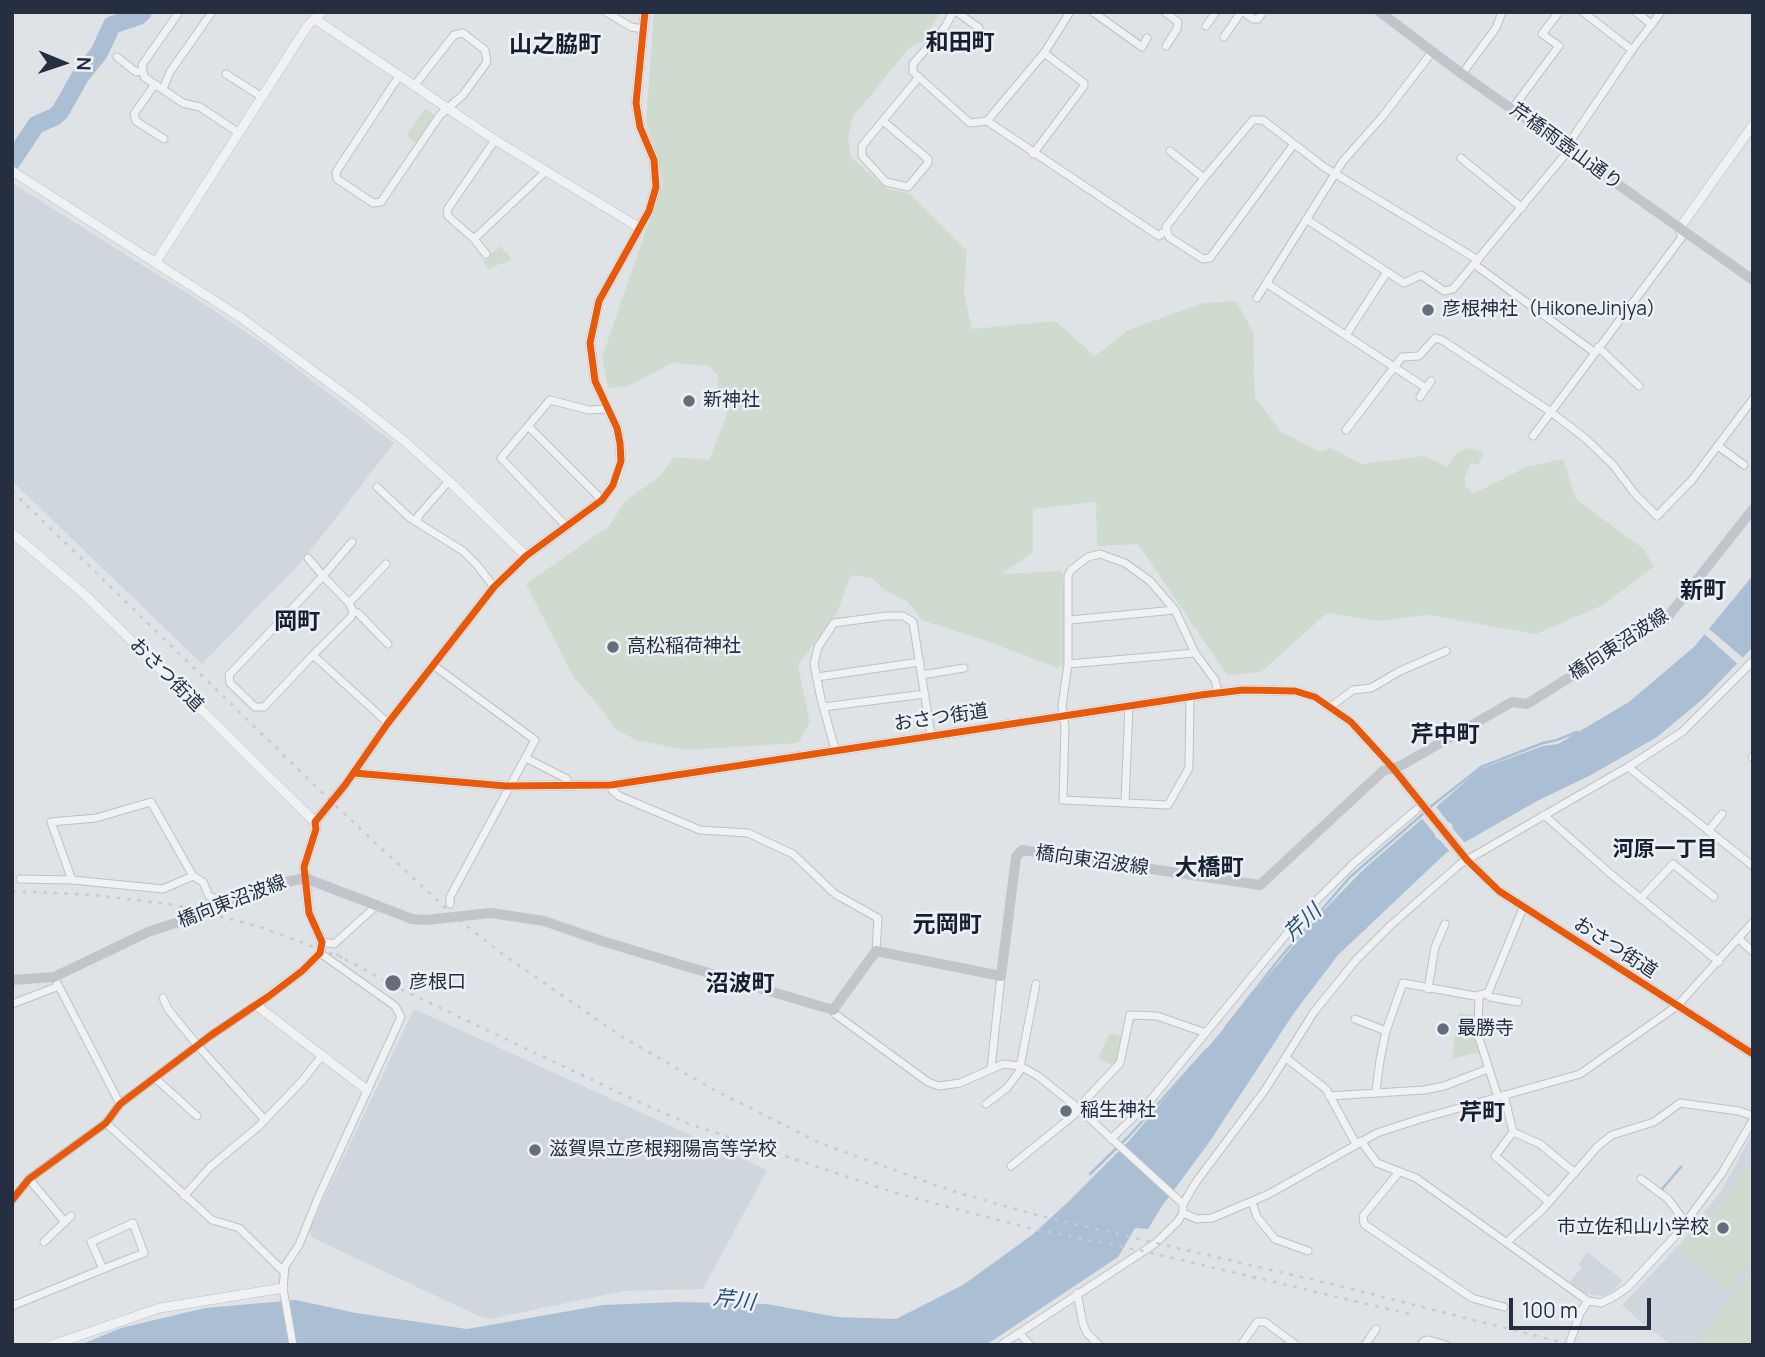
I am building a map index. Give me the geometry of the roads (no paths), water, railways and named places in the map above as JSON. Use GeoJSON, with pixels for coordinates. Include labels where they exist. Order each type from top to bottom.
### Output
{"type":"FeatureCollection","features":[{"type":"Feature","properties":{"kind":"main road","name":"芹橋雨壺山通り"},"geometry":{"type":"LineString","coordinates":[[1380,12],[1462,74],[1753,280]]}},
{"type":"Feature","properties":{"kind":"main road","name":"橋向東沼波線"},"geometry":{"type":"LineString","coordinates":[[1001,976],[1016,857],[1022,850],[1257,886],[1383,771],[1402,765],[1512,702],[1527,704],[1666,619],[1753,509]]}},
{"type":"Feature","properties":{"kind":"main road","name":"橋向東沼波線"},"geometry":{"type":"LineString","coordinates":[[12,980],[56,982],[148,932],[206,913],[259,888],[305,877],[412,919],[491,914],[544,921],[605,942],[833,1010]]}},
{"type":"Feature","properties":{"kind":"main road"},"geometry":{"type":"LineString","coordinates":[[833,1010],[876,951],[1001,976]]}},
{"type":"Feature","properties":{"kind":"street"},"geometry":{"type":"LineString","coordinates":[[179,12],[142,65],[144,76],[183,103],[200,107],[239,133]]}},
{"type":"Feature","properties":{"kind":"street"},"geometry":{"type":"LineString","coordinates":[[163,89],[170,72],[212,12]]}},
{"type":"Feature","properties":{"kind":"street"},"geometry":{"type":"LineString","coordinates":[[307,12],[318,16],[399,76],[495,140],[640,228]]}},
{"type":"Feature","properties":{"kind":"street"},"geometry":{"type":"LineString","coordinates":[[606,12],[631,27],[644,29]]}},
{"type":"Feature","properties":{"kind":"street"},"geometry":{"type":"LineString","coordinates":[[12,1200],[29,1180],[106,1123],[120,1104],[302,971],[320,953],[322,942],[309,913],[304,867],[315,833],[315,822],[494,587],[526,556],[602,500],[616,480],[621,452],[617,428],[596,381],[590,343],[594,315],[609,280],[640,228],[656,187],[654,160],[640,127],[636,103],[645,12]]}},
{"type":"Feature","properties":{"kind":"street"},"geometry":{"type":"LineString","coordinates":[[979,28],[955,12],[913,64],[914,72],[970,122],[987,121],[1159,236],[1167,232]]}},
{"type":"Feature","properties":{"kind":"street"},"geometry":{"type":"LineString","coordinates":[[987,121],[1044,53],[1070,12]]}},
{"type":"Feature","properties":{"kind":"street"},"geometry":{"type":"LineString","coordinates":[[1093,12],[1142,47],[1147,38]]}},
{"type":"Feature","properties":{"kind":"street"},"geometry":{"type":"LineString","coordinates":[[1165,12],[1178,22],[1177,29],[1166,46]]}},
{"type":"Feature","properties":{"kind":"street"},"geometry":{"type":"LineString","coordinates":[[1206,26],[1216,12]]}},
{"type":"Feature","properties":{"kind":"street"},"geometry":{"type":"LineString","coordinates":[[1224,37],[1242,12],[1258,19],[1263,12]]}},
{"type":"Feature","properties":{"kind":"street"},"geometry":{"type":"LineString","coordinates":[[1462,74],[1496,28],[1502,12]]}},
{"type":"Feature","properties":{"kind":"street"},"geometry":{"type":"LineString","coordinates":[[1512,109],[1559,46],[1542,34],[1559,12]]}},
{"type":"Feature","properties":{"kind":"street"},"geometry":{"type":"LineString","coordinates":[[1583,12],[1632,50]]}},
{"type":"Feature","properties":{"kind":"street"},"geometry":{"type":"LineString","coordinates":[[1636,12],[1651,24]]}},
{"type":"Feature","properties":{"kind":"street"},"geometry":{"type":"LineString","coordinates":[[1306,219],[1404,282],[1421,275],[1448,291],[1453,289],[1569,150],[1569,143],[1661,12]]}},
{"type":"Feature","properties":{"kind":"street"},"geometry":{"type":"LineString","coordinates":[[156,262],[308,25],[318,16]]}},
{"type":"Feature","properties":{"kind":"street"},"geometry":{"type":"LineString","coordinates":[[399,76],[336,172],[337,179],[373,203],[381,202],[440,115],[463,95],[487,62],[485,50],[463,33],[454,35],[414,86]]}},
{"type":"Feature","properties":{"kind":"street"},"geometry":{"type":"LineString","coordinates":[[1257,298],[1343,161],[1383,116],[1432,52]]}},
{"type":"Feature","properties":{"kind":"street"},"geometry":{"type":"LineString","coordinates":[[1033,154],[1084,86],[1084,83],[1044,53]]}},
{"type":"Feature","properties":{"kind":"street"},"geometry":{"type":"LineString","coordinates":[[117,57],[136,72],[143,71]]}},
{"type":"Feature","properties":{"kind":"street"},"geometry":{"type":"LineString","coordinates":[[226,74],[262,97]]}},
{"type":"Feature","properties":{"kind":"street"},"geometry":{"type":"LineString","coordinates":[[883,121],[928,159],[928,163],[908,187],[886,182],[862,156],[862,146],[919,76]]}},
{"type":"Feature","properties":{"kind":"street"},"geometry":{"type":"LineString","coordinates":[[155,84],[134,114],[135,121],[164,139]]}},
{"type":"Feature","properties":{"kind":"street"},"geometry":{"type":"LineString","coordinates":[[1294,144],[1210,258],[1203,259],[1169,237],[1166,227],[1204,178],[1253,120],[1263,120],[1335,173],[1476,262],[1596,350],[1639,386]]}},
{"type":"Feature","properties":{"kind":"street"},"geometry":{"type":"LineString","coordinates":[[1533,436],[1682,237],[1679,229],[1753,125]]}},
{"type":"Feature","properties":{"kind":"street"},"geometry":{"type":"LineString","coordinates":[[486,254],[474,239],[448,216],[447,210],[495,140]]}},
{"type":"Feature","properties":{"kind":"street"},"geometry":{"type":"LineString","coordinates":[[1170,151],[1204,178]]}},
{"type":"Feature","properties":{"kind":"street"},"geometry":{"type":"LineString","coordinates":[[1461,158],[1522,208]]}},
{"type":"Feature","properties":{"kind":"street"},"geometry":{"type":"LineString","coordinates":[[12,171],[240,317],[354,401],[449,481],[526,556]]}},
{"type":"Feature","properties":{"kind":"street"},"geometry":{"type":"LineString","coordinates":[[474,239],[545,172]]}},
{"type":"Feature","properties":{"kind":"street"},"geometry":{"type":"LineString","coordinates":[[1346,335],[1387,272]]}},
{"type":"Feature","properties":{"kind":"street"},"geometry":{"type":"LineString","coordinates":[[1268,280],[1269,285],[1346,335],[1429,384],[1420,397]]}},
{"type":"Feature","properties":{"kind":"street"},"geometry":{"type":"LineString","coordinates":[[1346,430],[1402,357],[1419,356],[1436,338],[1551,412],[1586,439],[1613,465],[1635,495],[1657,516],[1692,480],[1753,399]]}},
{"type":"Feature","properties":{"kind":"street"},"geometry":{"type":"LineString","coordinates":[[567,527],[501,458],[550,400],[589,410],[608,409]]}},
{"type":"Feature","properties":{"kind":"street"},"geometry":{"type":"LineString","coordinates":[[528,426],[602,500]]}},
{"type":"Feature","properties":{"kind":"street"},"geometry":{"type":"LineString","coordinates":[[1718,446],[1744,465]]}},
{"type":"Feature","properties":{"kind":"street"},"geometry":{"type":"LineString","coordinates":[[416,522],[449,481]]}},
{"type":"Feature","properties":{"kind":"street"},"geometry":{"type":"LineString","coordinates":[[377,487],[416,522],[463,551],[494,587]]}},
{"type":"Feature","properties":{"kind":"street","name":"おさつ街道"},"geometry":{"type":"LineString","coordinates":[[12,533],[84,594],[315,822]]}},
{"type":"Feature","properties":{"kind":"street"},"geometry":{"type":"LineString","coordinates":[[352,542],[229,675],[230,684],[255,707],[264,707],[351,617],[351,607],[386,564]]}},
{"type":"Feature","properties":{"kind":"street"},"geometry":{"type":"LineString","coordinates":[[1190,697],[1189,768],[1168,805],[1063,800],[1062,706],[1068,664],[1068,576],[1071,570],[1088,557],[1100,554],[1125,563],[1150,581],[1175,610],[1195,653],[1214,680],[1218,693]]}},
{"type":"Feature","properties":{"kind":"street"},"geometry":{"type":"LineString","coordinates":[[308,558],[387,644]]}},
{"type":"Feature","properties":{"kind":"street"},"geometry":{"type":"LineString","coordinates":[[1070,620],[1175,610]]}},
{"type":"Feature","properties":{"kind":"street"},"geometry":{"type":"LineString","coordinates":[[835,749],[814,664],[817,647],[834,623],[861,619],[903,616],[913,622],[931,735]]}},
{"type":"Feature","properties":{"kind":"street"},"geometry":{"type":"LineString","coordinates":[[1330,707],[1353,690],[1371,688],[1400,671],[1446,651]]}},
{"type":"Feature","properties":{"kind":"street"},"geometry":{"type":"LineString","coordinates":[[1068,664],[1195,653]]}},
{"type":"Feature","properties":{"kind":"street"},"geometry":{"type":"LineString","coordinates":[[313,655],[388,723]]}},
{"type":"Feature","properties":{"kind":"street"},"geometry":{"type":"LineString","coordinates":[[1180,1200],[1286,1058],[1314,1012],[1356,960],[1430,889],[1465,857],[1628,767],[1682,732],[1753,661]]}},
{"type":"Feature","properties":{"kind":"street"},"geometry":{"type":"LineString","coordinates":[[817,677],[920,662]]}},
{"type":"Feature","properties":{"kind":"street"},"geometry":{"type":"LineString","coordinates":[[433,665],[535,740],[450,897],[450,904]]}},
{"type":"Feature","properties":{"kind":"street"},"geometry":{"type":"LineString","coordinates":[[922,675],[964,668]]}},
{"type":"Feature","properties":{"kind":"street","name":"おさつ街道"},"geometry":{"type":"LineString","coordinates":[[354,773],[509,786],[611,785],[1218,693],[1243,690],[1295,691],[1315,697],[1351,722],[1392,767],[1420,808],[1483,878],[1522,908],[1753,1054]]}},
{"type":"Feature","properties":{"kind":"street"},"geometry":{"type":"LineString","coordinates":[[823,707],[925,694]]}},
{"type":"Feature","properties":{"kind":"street"},"geometry":{"type":"LineString","coordinates":[[1125,803],[1129,706]]}},
{"type":"Feature","properties":{"kind":"street"},"geometry":{"type":"LineString","coordinates":[[526,758],[567,779],[567,787]]}},
{"type":"Feature","properties":{"kind":"street"},"geometry":{"type":"LineString","coordinates":[[1628,767],[1753,866]]}},
{"type":"Feature","properties":{"kind":"street"},"geometry":{"type":"LineString","coordinates":[[611,785],[612,790],[619,796],[700,830],[748,833],[793,854],[835,894],[878,918],[876,951]]}},
{"type":"Feature","properties":{"kind":"street"},"geometry":{"type":"LineString","coordinates":[[72,880],[51,822],[96,818],[151,802],[192,876],[203,882],[209,896],[226,902]]}},
{"type":"Feature","properties":{"kind":"street"},"geometry":{"type":"LineString","coordinates":[[1114,1142],[1303,914],[1354,863],[1420,808]]}},
{"type":"Feature","properties":{"kind":"street"},"geometry":{"type":"LineString","coordinates":[[1708,831],[1722,814]]}},
{"type":"Feature","properties":{"kind":"street"},"geometry":{"type":"LineString","coordinates":[[1544,815],[1719,962]]}},
{"type":"Feature","properties":{"kind":"street"},"geometry":{"type":"LineString","coordinates":[[1642,898],[1673,864],[1714,897]]}},
{"type":"Feature","properties":{"kind":"street"},"geometry":{"type":"LineString","coordinates":[[20,879],[72,880],[163,889],[192,876]]}},
{"type":"Feature","properties":{"kind":"street"},"geometry":{"type":"LineString","coordinates":[[322,942],[334,944],[376,906]]}},
{"type":"Feature","properties":{"kind":"street"},"geometry":{"type":"LineString","coordinates":[[1522,908],[1483,995],[1478,1035],[1488,1069],[1501,1096],[1513,1132],[1540,1144],[1575,1172]]}},
{"type":"Feature","properties":{"kind":"street"},"geometry":{"type":"LineString","coordinates":[[1183,1213],[1205,1220],[1252,1202],[1358,1143],[1420,1119],[1580,1074],[1677,1006],[1753,922]]}},
{"type":"Feature","properties":{"kind":"street"},"geometry":{"type":"LineString","coordinates":[[1428,989],[1435,947],[1445,924]]}},
{"type":"Feature","properties":{"kind":"street"},"geometry":{"type":"LineString","coordinates":[[1738,939],[1753,952]]}},
{"type":"Feature","properties":{"kind":"street"},"geometry":{"type":"LineString","coordinates":[[293,1345],[284,1292],[284,1272],[299,1245],[398,1024],[400,1012],[320,953]]}},
{"type":"Feature","properties":{"kind":"street"},"geometry":{"type":"LineString","coordinates":[[991,1068],[1001,976]]}},
{"type":"Feature","properties":{"kind":"street"},"geometry":{"type":"LineString","coordinates":[[12,1004],[56,982],[120,1104]]}},
{"type":"Feature","properties":{"kind":"street"},"geometry":{"type":"LineString","coordinates":[[1376,1091],[1386,1031],[1403,983],[1518,1002]]}},
{"type":"Feature","properties":{"kind":"street"},"geometry":{"type":"LineString","coordinates":[[986,1104],[1015,1079],[1036,984]]}},
{"type":"Feature","properties":{"kind":"street"},"geometry":{"type":"LineString","coordinates":[[163,998],[168,1009],[198,1046],[265,1120]]}},
{"type":"Feature","properties":{"kind":"street"},"geometry":{"type":"LineString","coordinates":[[256,1005],[367,1090]]}},
{"type":"Feature","properties":{"kind":"street"},"geometry":{"type":"LineString","coordinates":[[833,1010],[928,1082],[940,1086],[960,1083],[1003,1064],[1020,1066],[1038,1076],[1079,1109],[1180,1200],[1183,1213],[1172,1229],[1156,1243],[1001,1345]]}},
{"type":"Feature","properties":{"kind":"street"},"geometry":{"type":"LineString","coordinates":[[1011,1166],[1079,1109],[1120,1063],[1130,1015],[1157,1016],[1206,1033]]}},
{"type":"Feature","properties":{"kind":"street"},"geometry":{"type":"LineString","coordinates":[[1355,1019],[1386,1031]]}},
{"type":"Feature","properties":{"kind":"street"},"geometry":{"type":"LineString","coordinates":[[184,1196],[210,1167],[265,1120],[321,1057]]}},
{"type":"Feature","properties":{"kind":"street"},"geometry":{"type":"LineString","coordinates":[[1286,1058],[1326,1089],[1358,1143],[1377,1163],[1416,1178],[1588,1301],[1606,1301],[1628,1287],[1686,1223],[1722,1173],[1753,1118],[1739,1111],[1680,1103],[1654,1122],[1604,1140],[1549,1202],[1507,1242]]}},
{"type":"Feature","properties":{"kind":"street"},"geometry":{"type":"LineString","coordinates":[[1329,1096],[1444,1086],[1488,1069]]}},
{"type":"Feature","properties":{"kind":"street"},"geometry":{"type":"LineString","coordinates":[[155,1078],[197,1116]]}},
{"type":"Feature","properties":{"kind":"street"},"geometry":{"type":"LineString","coordinates":[[106,1123],[212,1220],[239,1228],[284,1272]]}},
{"type":"Feature","properties":{"kind":"street"},"geometry":{"type":"LineString","coordinates":[[1513,1132],[1495,1156],[1549,1202]]}},
{"type":"Feature","properties":{"kind":"street"},"geometry":{"type":"LineString","coordinates":[[1399,1172],[1363,1216],[1364,1224],[1472,1298],[1504,1307]]}},
{"type":"Feature","properties":{"kind":"street"},"geometry":{"type":"LineString","coordinates":[[1641,1179],[1668,1199],[1686,1223]]}},
{"type":"Feature","properties":{"kind":"street"},"geometry":{"type":"LineString","coordinates":[[29,1180],[68,1219],[44,1242]]}},
{"type":"Feature","properties":{"kind":"street"},"geometry":{"type":"LineString","coordinates":[[1252,1202],[1257,1217],[1275,1239],[1308,1251]]}},
{"type":"Feature","properties":{"kind":"street"},"geometry":{"type":"LineString","coordinates":[[12,1306],[144,1253],[133,1223],[91,1242],[103,1269]]}},
{"type":"Feature","properties":{"kind":"street"},"geometry":{"type":"LineString","coordinates":[[52,1345],[160,1308],[284,1292]]}},
{"type":"Feature","properties":{"kind":"street"},"geometry":{"type":"LineString","coordinates":[[1077,1293],[1083,1324],[1087,1333],[1099,1345]]}},
{"type":"Feature","properties":{"kind":"street"},"geometry":{"type":"LineString","coordinates":[[1569,1345],[1580,1313],[1588,1301]]}},
{"type":"Feature","properties":{"kind":"street"},"geometry":{"type":"LineString","coordinates":[[1241,1345],[1257,1322],[1265,1322],[1296,1345]]}},
{"type":"Feature","properties":{"kind":"street"},"geometry":{"type":"LineString","coordinates":[[1365,1345],[1376,1329]]}},
{"type":"Feature","properties":{"kind":"street"},"geometry":{"type":"LineString","coordinates":[[1019,1333],[1030,1345]]}},
{"type":"Feature","properties":{"kind":"street"},"geometry":{"type":"LineString","coordinates":[[1421,1345],[1429,1340],[1446,1345]]}},
{"type":"Feature","properties":{"kind":"water"},"geometry":{"type":"Polygon","coordinates":[[[1753,575],[1753,647],[1705,697],[1657,737],[1446,853],[1338,955],[1294,1013],[1208,1144],[1148,1229],[1135,1228],[1118,1257],[986,1345],[80,1345],[121,1328],[205,1308],[296,1300],[356,1313],[467,1329],[603,1305],[677,1302],[767,1304],[837,1317],[896,1319],[963,1285],[1032,1235],[1067,1203],[1129,1141],[1321,913],[1365,868],[1480,769],[1543,746],[1558,744],[1629,702],[1695,646],[1753,575]]]}},
{"type":"Feature","properties":{"kind":"waterway"},"geometry":{"type":"LineString","coordinates":[[12,161],[36,125],[60,112],[81,75],[99,53],[112,25],[139,16],[143,12]]}},
{"type":"Feature","properties":{"kind":"waterway"},"geometry":{"type":"LineString","coordinates":[[1429,808],[1481,767],[1543,743],[1577,734]]}},
{"type":"Feature","properties":{"kind":"waterway","name":"芹川"},"geometry":{"type":"LineString","coordinates":[[1225,1028],[1280,958],[1350,877],[1424,813]]}},
{"type":"Feature","properties":{"kind":"waterway"},"geometry":{"type":"LineString","coordinates":[[1090,1174],[1130,1135],[1207,1049]]}},
{"type":"Feature","properties":{"kind":"waterway"},"geometry":{"type":"LineString","coordinates":[[1662,1189],[1681,1167]]}},
{"type":"Feature","properties":{"kind":"railway"},"geometry":{"type":"LineString","coordinates":[[12,491],[337,807],[454,916],[501,953],[619,1035],[714,1090],[820,1143],[952,1191],[1041,1216],[1348,1288],[1572,1345]]}},
{"type":"Feature","properties":{"kind":"railway"},"geometry":{"type":"LineString","coordinates":[[12,891],[94,895],[176,905],[260,927],[344,958]]}},
{"type":"Feature","properties":{"kind":"railway"},"geometry":{"type":"LineString","coordinates":[[336,954],[392,985],[641,1103],[687,1123],[791,1158],[899,1194],[1033,1229],[1143,1251],[1409,1314]]}},
{"type":"Feature","properties":{"kind":"place","name":"彦根神社（HikoneJinjya）"},"geometry":{"type":"Point","coordinates":[1428,310]}},
{"type":"Feature","properties":{"kind":"place","name":"新神社"},"geometry":{"type":"Point","coordinates":[689,401]}},
{"type":"Feature","properties":{"kind":"place","name":"高松稲荷神社"},"geometry":{"type":"Point","coordinates":[613,647]}},
{"type":"Feature","properties":{"kind":"place","name":"彦根口"},"geometry":{"type":"Point","coordinates":[393,983]}},
{"type":"Feature","properties":{"kind":"place","name":"最勝寺"},"geometry":{"type":"Point","coordinates":[1443,1029]}},
{"type":"Feature","properties":{"kind":"place","name":"稲生神社"},"geometry":{"type":"Point","coordinates":[1066,1111]}},
{"type":"Feature","properties":{"kind":"place","name":"滋賀県立彦根翔陽高等学校"},"geometry":{"type":"Point","coordinates":[535,1150]}},
{"type":"Feature","properties":{"kind":"place","name":"市立佐和山小学校"},"geometry":{"type":"Point","coordinates":[1723,1228]}},
{"type":"Feature","properties":{"kind":"district","name":"和田町"},"geometry":{"type":"Point","coordinates":[960,44]}},
{"type":"Feature","properties":{"kind":"district","name":"山之脇町"},"geometry":{"type":"Point","coordinates":[555,46]}},
{"type":"Feature","properties":{"kind":"district","name":"新町"},"geometry":{"type":"Point","coordinates":[1703,592]}},
{"type":"Feature","properties":{"kind":"district","name":"岡町"},"geometry":{"type":"Point","coordinates":[297,623]}},
{"type":"Feature","properties":{"kind":"district","name":"芹中町"},"geometry":{"type":"Point","coordinates":[1445,736]}},
{"type":"Feature","properties":{"kind":"district","name":"河原一丁目"},"geometry":{"type":"Point","coordinates":[1665,850]}},
{"type":"Feature","properties":{"kind":"district","name":"大橋町"},"geometry":{"type":"Point","coordinates":[1209,869]}},
{"type":"Feature","properties":{"kind":"district","name":"元岡町"},"geometry":{"type":"Point","coordinates":[947,926]}},
{"type":"Feature","properties":{"kind":"district","name":"沼波町"},"geometry":{"type":"Point","coordinates":[740,985]}},
{"type":"Feature","properties":{"kind":"district","name":"芹町"},"geometry":{"type":"Point","coordinates":[1482,1114]}}]}
